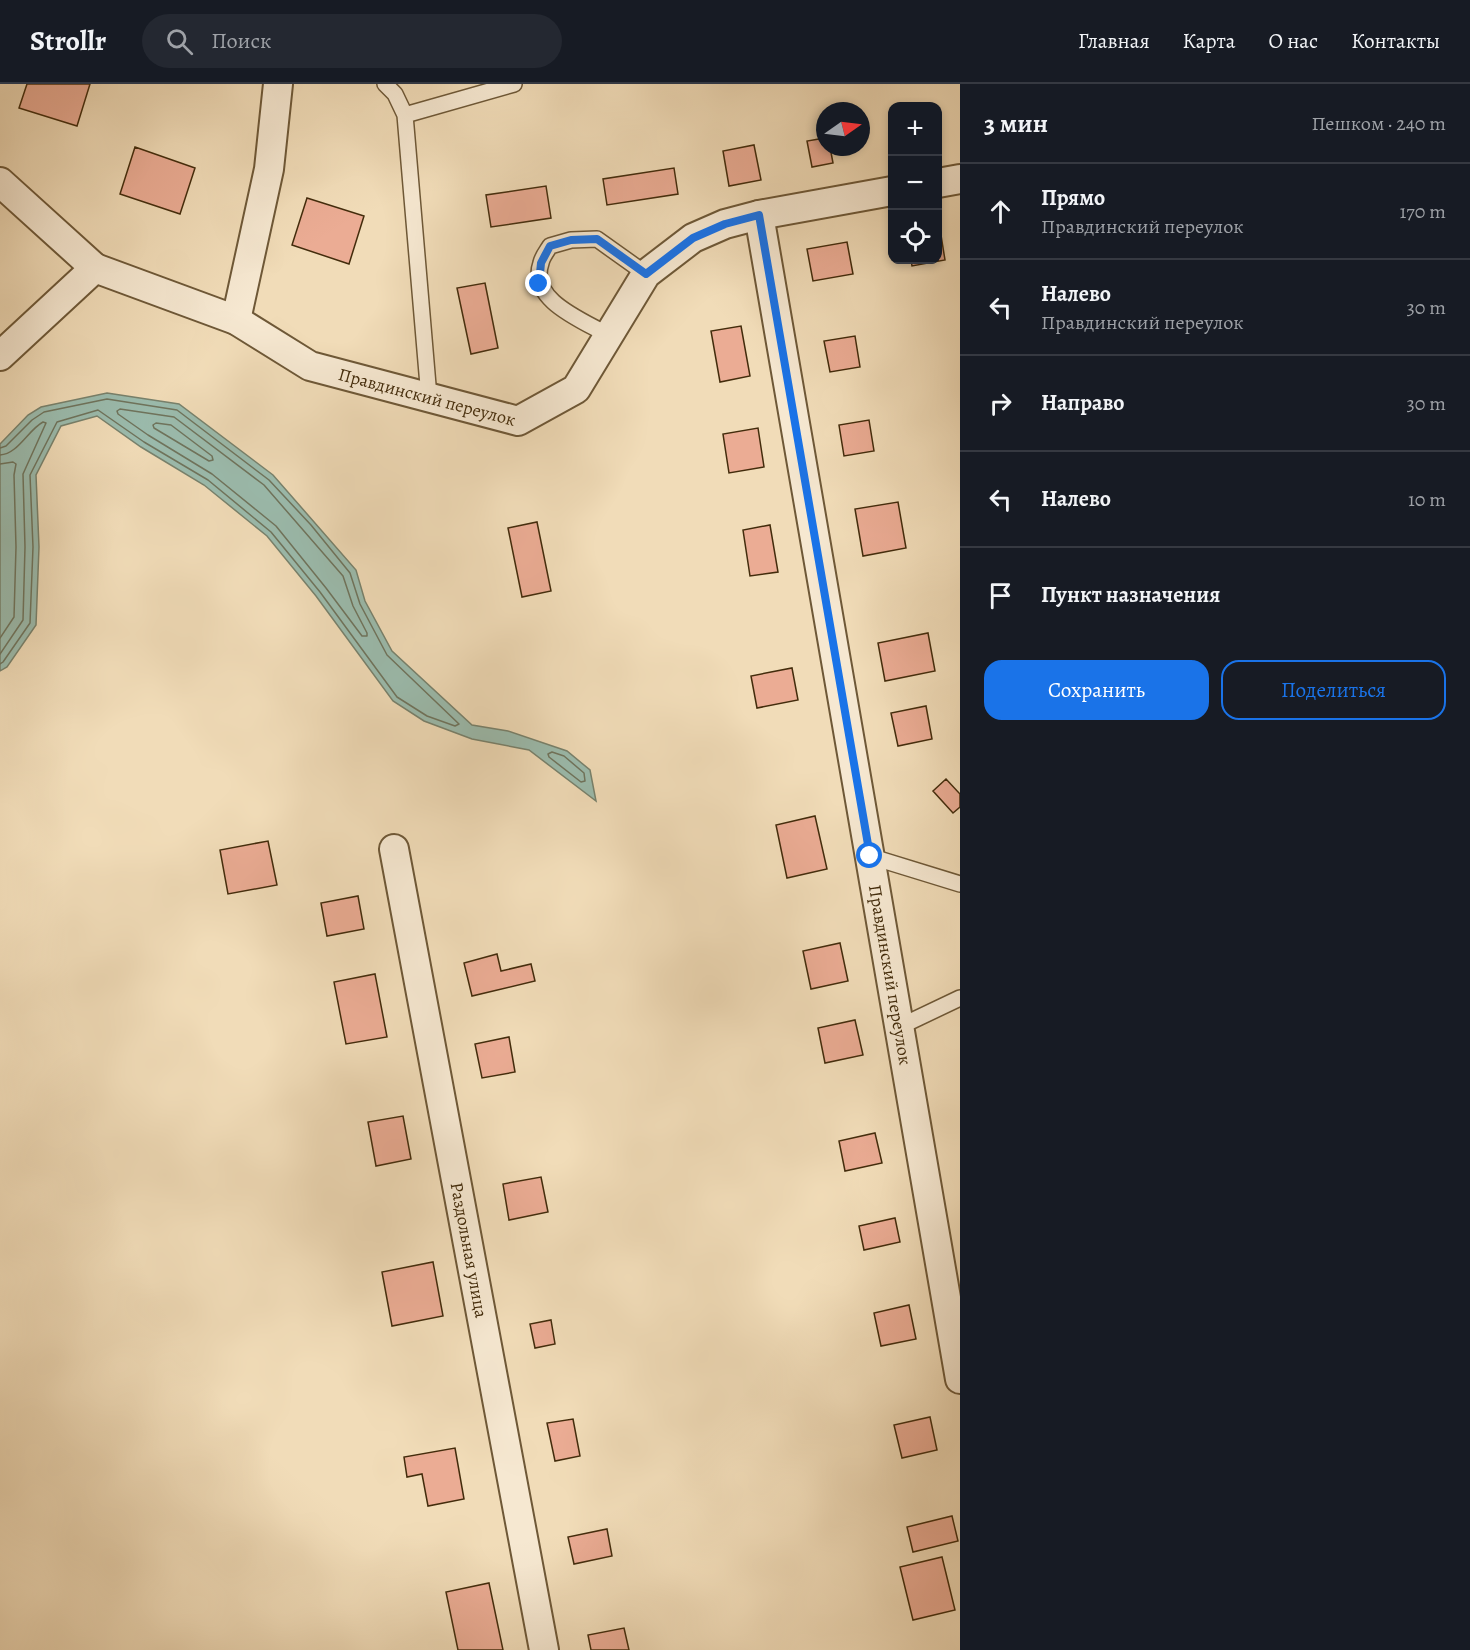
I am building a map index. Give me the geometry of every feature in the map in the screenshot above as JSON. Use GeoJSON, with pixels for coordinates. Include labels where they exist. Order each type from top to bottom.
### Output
{"type":"FeatureCollection","features":[{"type":"Feature","properties":{"kind":"street"},"geometry":{"type":"LineString","coordinates":[[236,320],[269,169],[278,84]]}},
{"type":"Feature","properties":{"kind":"street"},"geometry":{"type":"LineString","coordinates":[[942,182],[960,179]]}},
{"type":"Feature","properties":{"kind":"street"},"geometry":{"type":"LineString","coordinates":[[0,182],[95,268],[0,356]]}},
{"type":"Feature","properties":{"kind":"street","name":"Правдинский переулок"},"geometry":{"type":"LineString","coordinates":[[95,268],[236,320],[310,366],[518,421],[576,389],[646,274],[693,238],[725,224],[759,215],[888,192]]}},
{"type":"Feature","properties":{"kind":"street","name":"Правдинский переулок"},"geometry":{"type":"LineString","coordinates":[[759,215],[960,1379]]}},
{"type":"Feature","properties":{"kind":"street","name":"Раздольная улица"},"geometry":{"type":"LineString","coordinates":[[394,849],[544,1650]]}},
{"type":"Feature","properties":{"kind":"lane"},"geometry":{"type":"LineString","coordinates":[[385,84],[395,93],[405,115],[429,397]]}},
{"type":"Feature","properties":{"kind":"lane"},"geometry":{"type":"LineString","coordinates":[[405,115],[514,84]]}},
{"type":"Feature","properties":{"kind":"lane"},"geometry":{"type":"LineString","coordinates":[[608,335],[551,301],[539,284],[541,263],[550,246],[571,240],[597,239],[646,274]]}},
{"type":"Feature","properties":{"kind":"lane"},"geometry":{"type":"LineString","coordinates":[[870,856],[960,884]]}},
{"type":"Feature","properties":{"kind":"lane"},"geometry":{"type":"LineString","coordinates":[[899,1027],[960,998]]}},
{"type":"Feature","properties":{"kind":"water"},"geometry":{"type":"Polygon","coordinates":[[[107,393],[179,404],[273,475],[356,570],[365,601],[392,651],[472,725],[508,731],[567,751],[590,770],[596,801],[529,750],[472,739],[424,721],[393,701],[316,596],[267,536],[204,485],[141,447],[97,416],[61,426],[36,475],[39,547],[36,625],[7,667],[0,671],[0,444],[28,415],[41,407],[107,393]]]}},
{"type":"Feature","properties":{"kind":"building"},"geometry":{"type":"Polygon","coordinates":[[[27,84],[90,84],[77,126],[19,108],[27,84]]]}},
{"type":"Feature","properties":{"kind":"building"},"geometry":{"type":"Polygon","coordinates":[[[816,140],[816,156],[832,156],[833,163],[812,167],[807,141],[816,140]]]}},
{"type":"Feature","properties":{"kind":"building"},"geometry":{"type":"Polygon","coordinates":[[[754,145],[761,180],[729,186],[723,151],[754,145]]]}},
{"type":"Feature","properties":{"kind":"building"},"geometry":{"type":"Polygon","coordinates":[[[135,147],[195,168],[180,214],[120,194],[135,147]]]}},
{"type":"Feature","properties":{"kind":"building"},"geometry":{"type":"Polygon","coordinates":[[[674,168],[678,194],[607,205],[603,179],[674,168]]]}},
{"type":"Feature","properties":{"kind":"building"},"geometry":{"type":"Polygon","coordinates":[[[546,186],[551,218],[491,227],[486,195],[546,186]]]}},
{"type":"Feature","properties":{"kind":"building"},"geometry":{"type":"Polygon","coordinates":[[[307,198],[364,216],[349,264],[292,245],[307,198]]]}},
{"type":"Feature","properties":{"kind":"building"},"geometry":{"type":"Polygon","coordinates":[[[942,241],[945,260],[942,261],[942,241]]]}},
{"type":"Feature","properties":{"kind":"building"},"geometry":{"type":"Polygon","coordinates":[[[847,242],[853,274],[813,281],[807,249],[847,242]]]}},
{"type":"Feature","properties":{"kind":"building"},"geometry":{"type":"Polygon","coordinates":[[[485,283],[498,348],[471,354],[457,288],[485,283]]]}},
{"type":"Feature","properties":{"kind":"building"},"geometry":{"type":"Polygon","coordinates":[[[741,326],[750,376],[720,382],[711,331],[741,326]]]}},
{"type":"Feature","properties":{"kind":"building"},"geometry":{"type":"Polygon","coordinates":[[[855,336],[860,367],[830,372],[824,341],[855,336]]]}},
{"type":"Feature","properties":{"kind":"building"},"geometry":{"type":"Polygon","coordinates":[[[869,420],[874,451],[844,456],[839,425],[869,420]]]}},
{"type":"Feature","properties":{"kind":"building"},"geometry":{"type":"Polygon","coordinates":[[[758,428],[764,467],[729,473],[723,434],[758,428]]]}},
{"type":"Feature","properties":{"kind":"building"},"geometry":{"type":"Polygon","coordinates":[[[898,502],[906,548],[863,556],[855,509],[898,502]]]}},
{"type":"Feature","properties":{"kind":"building"},"geometry":{"type":"Polygon","coordinates":[[[537,522],[551,591],[522,597],[508,528],[537,522]]]}},
{"type":"Feature","properties":{"kind":"building"},"geometry":{"type":"Polygon","coordinates":[[[770,525],[778,572],[750,576],[743,530],[770,525]]]}},
{"type":"Feature","properties":{"kind":"building"},"geometry":{"type":"Polygon","coordinates":[[[928,633],[935,671],[885,681],[878,643],[928,633]]]}},
{"type":"Feature","properties":{"kind":"building"},"geometry":{"type":"Polygon","coordinates":[[[792,668],[798,700],[757,708],[751,676],[792,668]]]}},
{"type":"Feature","properties":{"kind":"building"},"geometry":{"type":"Polygon","coordinates":[[[926,706],[932,739],[898,746],[891,713],[926,706]]]}},
{"type":"Feature","properties":{"kind":"building"},"geometry":{"type":"Polygon","coordinates":[[[946,779],[960,794],[960,807],[953,813],[933,791],[946,779]]]}},
{"type":"Feature","properties":{"kind":"building"},"geometry":{"type":"Polygon","coordinates":[[[815,816],[827,869],[787,878],[776,825],[815,816]]]}},
{"type":"Feature","properties":{"kind":"building"},"geometry":{"type":"Polygon","coordinates":[[[268,841],[277,885],[228,894],[220,850],[268,841]]]}},
{"type":"Feature","properties":{"kind":"building"},"geometry":{"type":"Polygon","coordinates":[[[358,896],[364,929],[327,936],[321,903],[358,896]]]}},
{"type":"Feature","properties":{"kind":"building"},"geometry":{"type":"Polygon","coordinates":[[[840,943],[848,981],[811,989],[803,951],[840,943]]]}},
{"type":"Feature","properties":{"kind":"building"},"geometry":{"type":"Polygon","coordinates":[[[497,954],[501,971],[531,964],[535,981],[472,996],[464,963],[497,954]]]}},
{"type":"Feature","properties":{"kind":"building"},"geometry":{"type":"Polygon","coordinates":[[[375,974],[387,1037],[346,1044],[334,982],[375,974]]]}},
{"type":"Feature","properties":{"kind":"building"},"geometry":{"type":"Polygon","coordinates":[[[855,1020],[863,1055],[825,1063],[818,1028],[855,1020]]]}},
{"type":"Feature","properties":{"kind":"building"},"geometry":{"type":"Polygon","coordinates":[[[509,1037],[515,1072],[482,1078],[475,1044],[509,1037]]]}},
{"type":"Feature","properties":{"kind":"building"},"geometry":{"type":"Polygon","coordinates":[[[403,1116],[411,1159],[376,1166],[368,1122],[403,1116]]]}},
{"type":"Feature","properties":{"kind":"building"},"geometry":{"type":"Polygon","coordinates":[[[875,1133],[882,1163],[845,1171],[839,1141],[875,1133]]]}},
{"type":"Feature","properties":{"kind":"building"},"geometry":{"type":"Polygon","coordinates":[[[541,1177],[548,1212],[509,1220],[503,1184],[541,1177]]]}},
{"type":"Feature","properties":{"kind":"building"},"geometry":{"type":"Polygon","coordinates":[[[895,1218],[900,1242],[864,1250],[859,1226],[895,1218]]]}},
{"type":"Feature","properties":{"kind":"building"},"geometry":{"type":"Polygon","coordinates":[[[433,1262],[443,1316],[392,1326],[382,1272],[433,1262]]]}},
{"type":"Feature","properties":{"kind":"building"},"geometry":{"type":"Polygon","coordinates":[[[909,1305],[916,1339],[881,1346],[874,1313],[909,1305]]]}},
{"type":"Feature","properties":{"kind":"building"},"geometry":{"type":"Polygon","coordinates":[[[551,1320],[555,1344],[535,1348],[530,1324],[551,1320]]]}},
{"type":"Feature","properties":{"kind":"building"},"geometry":{"type":"Polygon","coordinates":[[[930,1417],[937,1450],[902,1458],[894,1425],[930,1417]]]}},
{"type":"Feature","properties":{"kind":"building"},"geometry":{"type":"Polygon","coordinates":[[[573,1419],[580,1456],[555,1461],[547,1423],[573,1419]]]}},
{"type":"Feature","properties":{"kind":"building"},"geometry":{"type":"Polygon","coordinates":[[[455,1448],[464,1499],[428,1506],[422,1474],[407,1477],[404,1457],[455,1448]]]}},
{"type":"Feature","properties":{"kind":"building"},"geometry":{"type":"Polygon","coordinates":[[[952,1516],[958,1541],[913,1552],[907,1527],[952,1516]]]}},
{"type":"Feature","properties":{"kind":"building"},"geometry":{"type":"Polygon","coordinates":[[[607,1529],[612,1556],[574,1564],[568,1537],[607,1529]]]}},
{"type":"Feature","properties":{"kind":"building"},"geometry":{"type":"Polygon","coordinates":[[[942,1557],[955,1610],[913,1620],[900,1567],[942,1557]]]}},
{"type":"Feature","properties":{"kind":"building"},"geometry":{"type":"Polygon","coordinates":[[[489,1583],[503,1650],[458,1650],[446,1592],[489,1583]]]}},
{"type":"Feature","properties":{"kind":"building"},"geometry":{"type":"Polygon","coordinates":[[[624,1628],[629,1650],[591,1650],[588,1635],[624,1628]]]}},
{"type":"Feature","properties":{"kind":"route"},"geometry":{"type":"LineString","coordinates":[[539,284],[541,263],[550,246],[571,240],[597,239],[646,274],[693,238],[725,224],[759,215],[870,856]]}}]}
